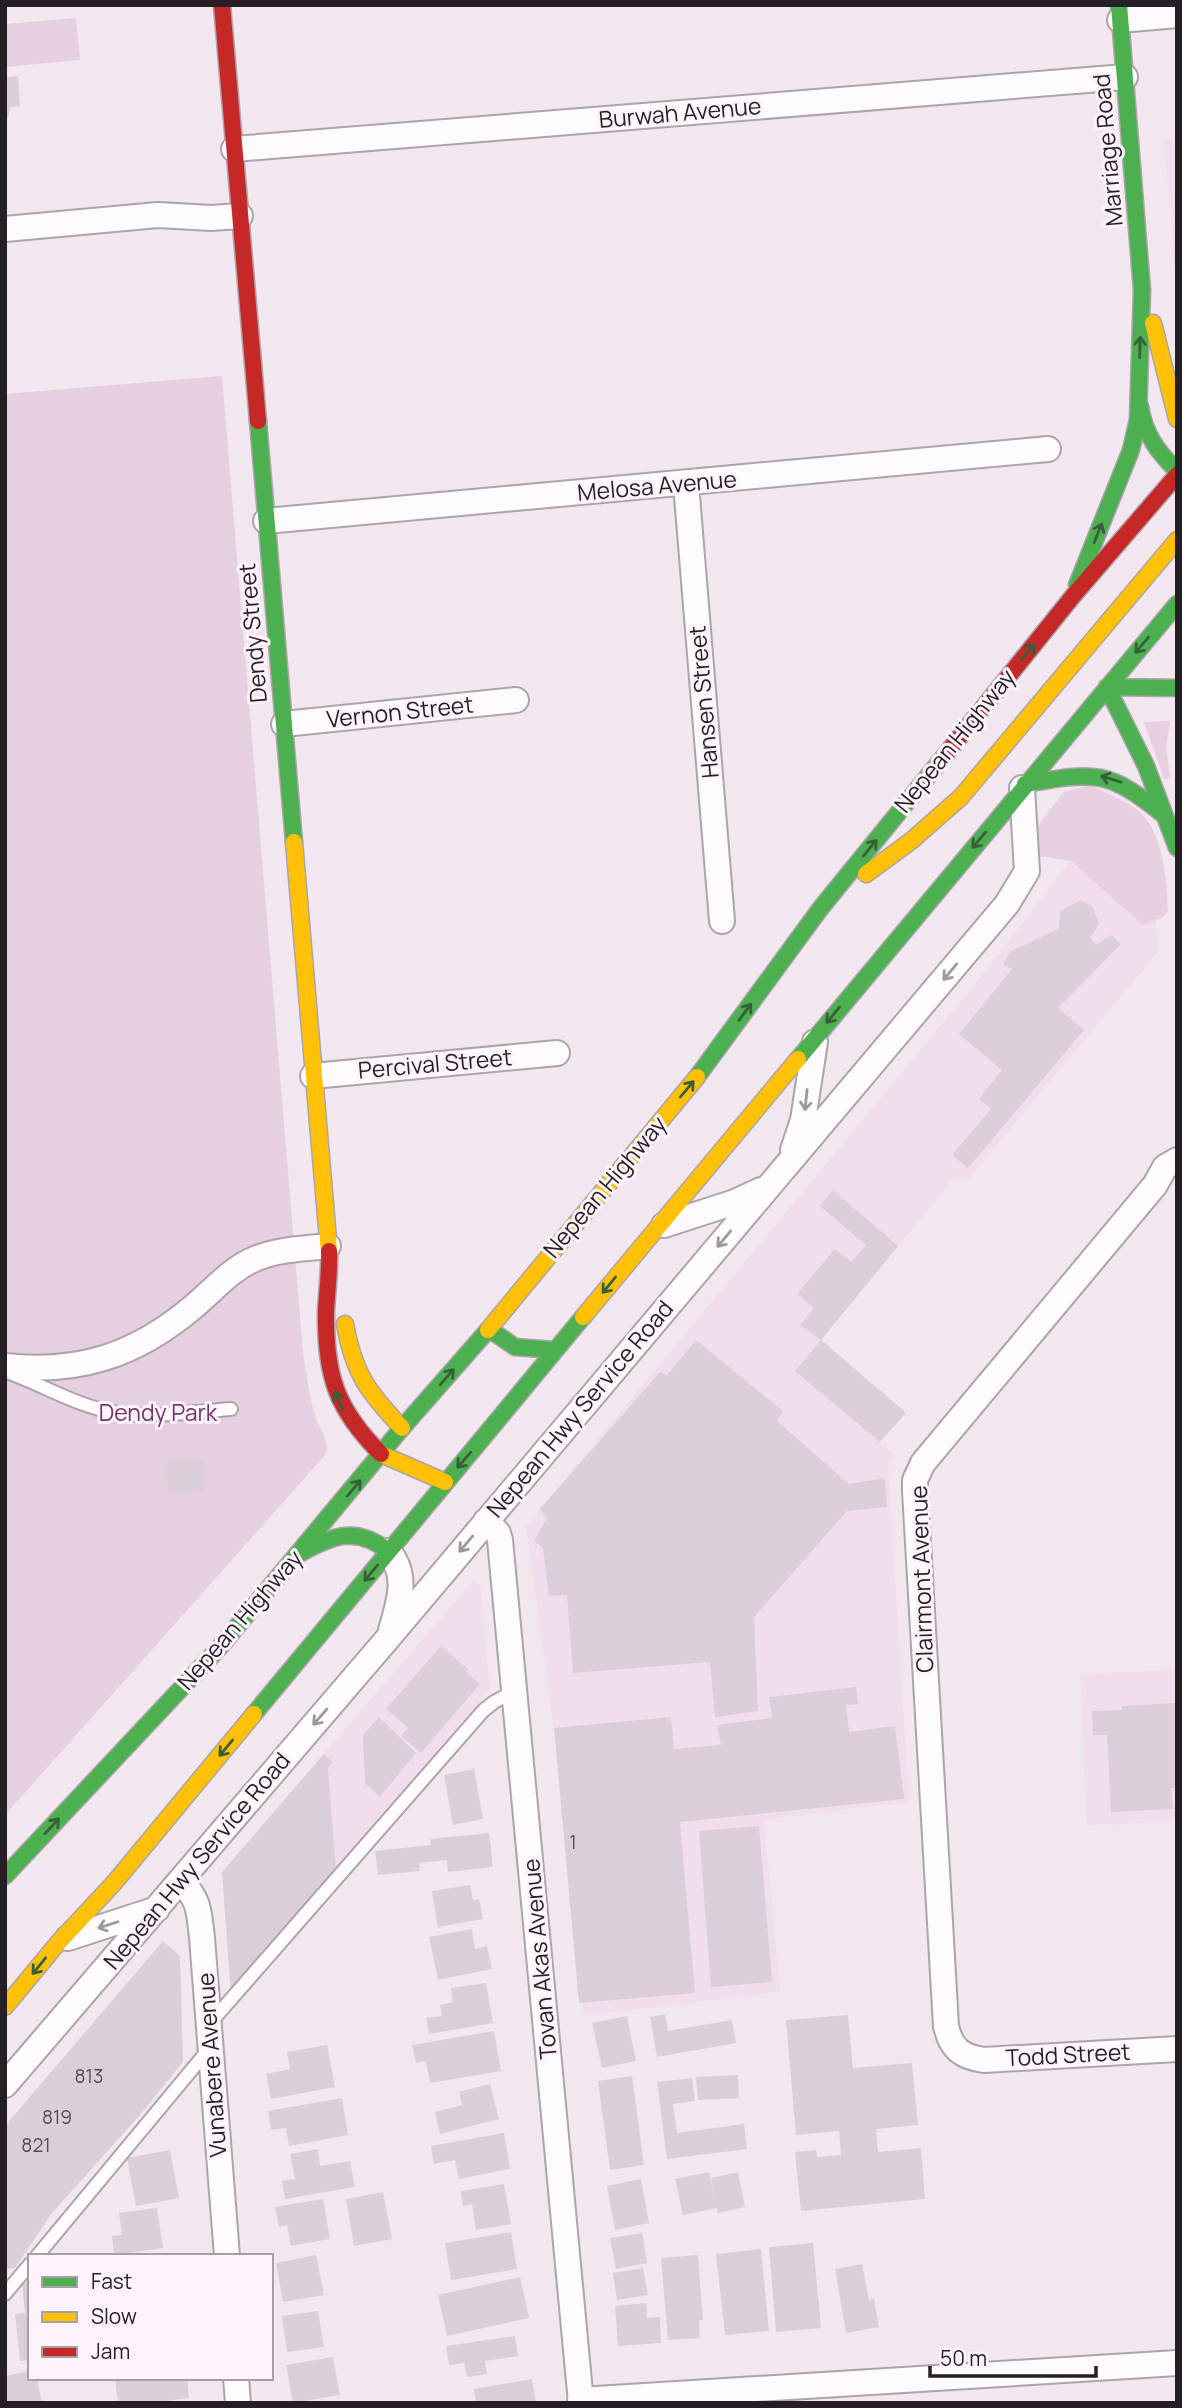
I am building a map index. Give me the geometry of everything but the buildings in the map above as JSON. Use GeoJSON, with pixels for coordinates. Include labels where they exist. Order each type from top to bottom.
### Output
{"type":"FeatureCollection","features":[{"type":"Feature","properties":{"kind":"main road","name":"Dendy Street"},"geometry":{"type":"LineString","coordinates":[[222,5],[328,1251],[326,1328],[332,1378],[338,1401],[362,1438],[381,1454],[445,1482]]}},
{"type":"Feature","properties":{"kind":"main road","name":"Marriage Road"},"geometry":{"type":"LineString","coordinates":[[1071,598],[1135,440],[1139,395],[1142,290],[1120,13]]}},
{"type":"Feature","properties":{"kind":"main road","name":"Marriage Road"},"geometry":{"type":"LineString","coordinates":[[1142,290],[1161,349],[1169,397],[1177,419]]}},
{"type":"Feature","properties":{"kind":"main road"},"geometry":{"type":"LineString","coordinates":[[1139,395],[1145,433],[1177,473]]}},
{"type":"Feature","properties":{"kind":"main road","name":"Nepean Highway"},"geometry":{"type":"LineString","coordinates":[[5,1876],[220,1647],[381,1454],[411,1439],[489,1329],[705,1067],[827,901],[1071,598],[1177,473]]}},
{"type":"Feature","properties":{"kind":"main road"},"geometry":{"type":"LineString","coordinates":[[1011,776],[1082,631],[1177,540]]}},
{"type":"Feature","properties":{"kind":"main road"},"geometry":{"type":"LineString","coordinates":[[1071,598],[1102,676],[1146,766],[1177,848]]}},
{"type":"Feature","properties":{"kind":"main road"},"geometry":{"type":"LineString","coordinates":[[5,2007],[13,1989],[114,1883],[554,1350],[764,1102],[1011,776],[1102,676],[1177,604]]}},
{"type":"Feature","properties":{"kind":"main road"},"geometry":{"type":"LineString","coordinates":[[1102,676],[1177,688]]}},
{"type":"Feature","properties":{"kind":"main road"},"geometry":{"type":"LineString","coordinates":[[827,901],[899,850],[941,816],[972,785],[1011,776],[1081,775],[1110,778],[1133,789],[1166,818]]}},
{"type":"Feature","properties":{"kind":"main road","name":"Dendy Street"},"geometry":{"type":"LineString","coordinates":[[328,1251],[355,1369],[370,1393],[445,1482]]}},
{"type":"Feature","properties":{"kind":"main road"},"geometry":{"type":"LineString","coordinates":[[489,1329],[515,1347],[554,1350]]}},
{"type":"Feature","properties":{"kind":"main road"},"geometry":{"type":"LineString","coordinates":[[294,1558],[320,1542],[347,1535],[371,1538],[388,1551]]}},
{"type":"Feature","properties":{"kind":"street"},"geometry":{"type":"LineString","coordinates":[[1120,13],[1177,15]]}},
{"type":"Feature","properties":{"kind":"street","name":"Burwah Avenue"},"geometry":{"type":"LineString","coordinates":[[234,149],[1125,77]]}},
{"type":"Feature","properties":{"kind":"street"},"geometry":{"type":"LineString","coordinates":[[5,229],[158,215],[211,218],[239,208]]}},
{"type":"Feature","properties":{"kind":"street","name":"Melosa Avenue"},"geometry":{"type":"LineString","coordinates":[[266,521],[1048,449]]}},
{"type":"Feature","properties":{"kind":"street","name":"Hansen Street"},"geometry":{"type":"LineString","coordinates":[[686,484],[722,921]]}},
{"type":"Feature","properties":{"kind":"street","name":"Vernon Street"},"geometry":{"type":"LineString","coordinates":[[284,724],[516,700]]}},
{"type":"Feature","properties":{"kind":"street","name":"Nepean Hwy Service Road"},"geometry":{"type":"LineString","coordinates":[[5,2085],[389,1637],[994,920],[1020,884],[1027,865],[1011,776]]}},
{"type":"Feature","properties":{"kind":"street","name":"Nepean Hwy Service Road"},"geometry":{"type":"LineString","coordinates":[[656,1228],[741,1200],[780,1172],[803,1120],[817,1035]]}},
{"type":"Feature","properties":{"kind":"street","name":"Percival Street"},"geometry":{"type":"LineString","coordinates":[[313,1076],[557,1053]]}},
{"type":"Feature","properties":{"kind":"street","name":"Clairmont Avenue"},"geometry":{"type":"LineString","coordinates":[[961,2054],[949,2039],[947,2026],[915,1480],[923,1463],[1166,1183],[1166,1167],[1177,1160]]}},
{"type":"Feature","properties":{"kind":"street"},"geometry":{"type":"LineString","coordinates":[[5,1369],[64,1367],[119,1354],[165,1330],[241,1266],[257,1258],[281,1251],[328,1251]]}},
{"type":"Feature","properties":{"kind":"street","name":"Tovan Akas Avenue"},"geometry":{"type":"LineString","coordinates":[[486,1521],[498,1533],[500,1540],[580,2401]]}},
{"type":"Feature","properties":{"kind":"street","name":"Nepean Hwy Service Road"},"geometry":{"type":"LineString","coordinates":[[388,1551],[398,1564],[401,1588],[389,1637]]}},
{"type":"Feature","properties":{"kind":"street","name":"Vunabere Avenue"},"geometry":{"type":"LineString","coordinates":[[180,1881],[192,1891],[198,1906],[227,2254]]}},
{"type":"Feature","properties":{"kind":"street"},"geometry":{"type":"LineString","coordinates":[[58,1943],[158,1909]]}},
{"type":"Feature","properties":{"kind":"street","name":"Todd Street"},"geometry":{"type":"LineString","coordinates":[[961,2054],[984,2060],[1177,2049]]}},
{"type":"Feature","properties":{"kind":"street"},"geometry":{"type":"LineString","coordinates":[[580,2401],[1177,2363]]}},
{"type":"Feature","properties":{"kind":"street"},"geometry":{"type":"LineString","coordinates":[[236,2380],[238,2403]]}},
{"type":"Feature","properties":{"kind":"lane"},"geometry":{"type":"LineString","coordinates":[[5,1369],[81,1404],[117,1413],[180,1413],[230,1409]]}},
{"type":"Feature","properties":{"kind":"lane"},"geometry":{"type":"LineString","coordinates":[[39,2254],[210,2035],[483,1711],[515,1691]]}},
{"type":"Feature","properties":{"kind":"lane"},"geometry":{"type":"LineString","coordinates":[[5,2294],[28,2266]]}},
{"type":"Feature","properties":{"kind":"shaded area"},"geometry":{"type":"Polygon","coordinates":[[[1177,139],[1177,293],[1164,140],[1177,139]]]}},
{"type":"Feature","properties":{"kind":"shaded area"},"geometry":{"type":"Polygon","coordinates":[[[1071,860],[1143,924],[1156,919],[1158,952],[965,1183],[956,1176],[821,1340],[906,1413],[880,1442],[895,1456],[888,1466],[909,1802],[764,1820],[780,1992],[584,2016],[553,1721],[526,1526],[976,983],[1071,860]]]}},
{"type":"Feature","properties":{"kind":"shaded area"},"geometry":{"type":"Polygon","coordinates":[[[472,1582],[480,1584],[490,1690],[231,1994],[222,1872],[472,1582]]]}},
{"type":"Feature","properties":{"kind":"shaded area"},"geometry":{"type":"Polygon","coordinates":[[[1177,1669],[1177,1821],[1087,1826],[1080,1674],[1177,1669]]]}},
{"type":"Feature","properties":{"kind":"green space"},"geometry":{"type":"Polygon","coordinates":[[[76,18],[80,60],[5,67],[5,24],[76,18]]]}},
{"type":"Feature","properties":{"kind":"green space","name":"Dendy Park"},"geometry":{"type":"Polygon","coordinates":[[[222,376],[303,1352],[312,1405],[325,1437],[326,1454],[5,1815],[5,394],[222,376]]]}},
{"type":"Feature","properties":{"kind":"green space"},"geometry":{"type":"Polygon","coordinates":[[[1170,721],[1166,747],[1170,778],[1164,779],[1144,722],[1170,721]]]}},
{"type":"Feature","properties":{"kind":"green space"},"geometry":{"type":"Polygon","coordinates":[[[1091,785],[1135,808],[1148,821],[1163,859],[1168,912],[1163,917],[1143,925],[1071,861],[1040,856],[1035,846],[1040,823],[1064,792],[1091,785]]]}},
{"type":"Feature","properties":{"kind":"traffic: fast"},"geometry":{"type":"LineString","coordinates":[[1077,585],[1131,450],[1138,419],[1142,290],[1119,5]]}},
{"type":"Feature","properties":{"kind":"traffic: fast"},"geometry":{"type":"LineString","coordinates":[[1140,406],[1153,442],[1177,471]]}},
{"type":"Feature","properties":{"kind":"traffic: fast"},"geometry":{"type":"LineString","coordinates":[[258,421],[294,842]]}},
{"type":"Feature","properties":{"kind":"traffic: fast"},"geometry":{"type":"LineString","coordinates":[[798,1059],[1177,604]]}},
{"type":"Feature","properties":{"kind":"traffic: fast"},"geometry":{"type":"LineString","coordinates":[[1107,687],[1146,766],[1177,848]]}},
{"type":"Feature","properties":{"kind":"traffic: fast"},"geometry":{"type":"LineString","coordinates":[[1107,687],[1177,688]]}},
{"type":"Feature","properties":{"kind":"traffic: fast"},"geometry":{"type":"LineString","coordinates":[[697,1077],[820,909],[938,764]]}},
{"type":"Feature","properties":{"kind":"traffic: fast"},"geometry":{"type":"LineString","coordinates":[[1025,784],[1068,777],[1099,778],[1128,789],[1164,815]]}},
{"type":"Feature","properties":{"kind":"traffic: fast"},"geometry":{"type":"LineString","coordinates":[[254,1714],[583,1317]]}},
{"type":"Feature","properties":{"kind":"traffic: fast"},"geometry":{"type":"LineString","coordinates":[[489,1329],[515,1347],[554,1350]]}},
{"type":"Feature","properties":{"kind":"traffic: fast"},"geometry":{"type":"LineString","coordinates":[[5,1876],[220,1647],[402,1428],[488,1330]]}},
{"type":"Feature","properties":{"kind":"traffic: fast"},"geometry":{"type":"LineString","coordinates":[[301,1553],[345,1536],[366,1538],[388,1551]]}},
{"type":"Feature","properties":{"kind":"traffic: slow"},"geometry":{"type":"LineString","coordinates":[[1153,323],[1177,419]]}},
{"type":"Feature","properties":{"kind":"traffic: slow"},"geometry":{"type":"LineString","coordinates":[[866,874],[911,841],[961,797],[1177,540]]}},
{"type":"Feature","properties":{"kind":"traffic: slow"},"geometry":{"type":"LineString","coordinates":[[294,842],[329,1251]]}},
{"type":"Feature","properties":{"kind":"traffic: slow"},"geometry":{"type":"LineString","coordinates":[[583,1317],[798,1059]]}},
{"type":"Feature","properties":{"kind":"traffic: slow"},"geometry":{"type":"LineString","coordinates":[[488,1330],[697,1077]]}},
{"type":"Feature","properties":{"kind":"traffic: slow"},"geometry":{"type":"LineString","coordinates":[[345,1324],[353,1356],[364,1381],[402,1428]]}},
{"type":"Feature","properties":{"kind":"traffic: slow"},"geometry":{"type":"LineString","coordinates":[[381,1454],[445,1482]]}},
{"type":"Feature","properties":{"kind":"traffic: slow"},"geometry":{"type":"LineString","coordinates":[[5,2007],[58,1943],[114,1883],[254,1714]]}},
{"type":"Feature","properties":{"kind":"traffic: jam"},"geometry":{"type":"LineString","coordinates":[[222,5],[258,421]]}},
{"type":"Feature","properties":{"kind":"traffic: jam"},"geometry":{"type":"LineString","coordinates":[[938,764],[1073,596],[1177,475]]}},
{"type":"Feature","properties":{"kind":"traffic: jam"},"geometry":{"type":"LineString","coordinates":[[329,1251],[326,1334],[331,1373],[336,1390],[353,1422],[381,1454]]}}]}
